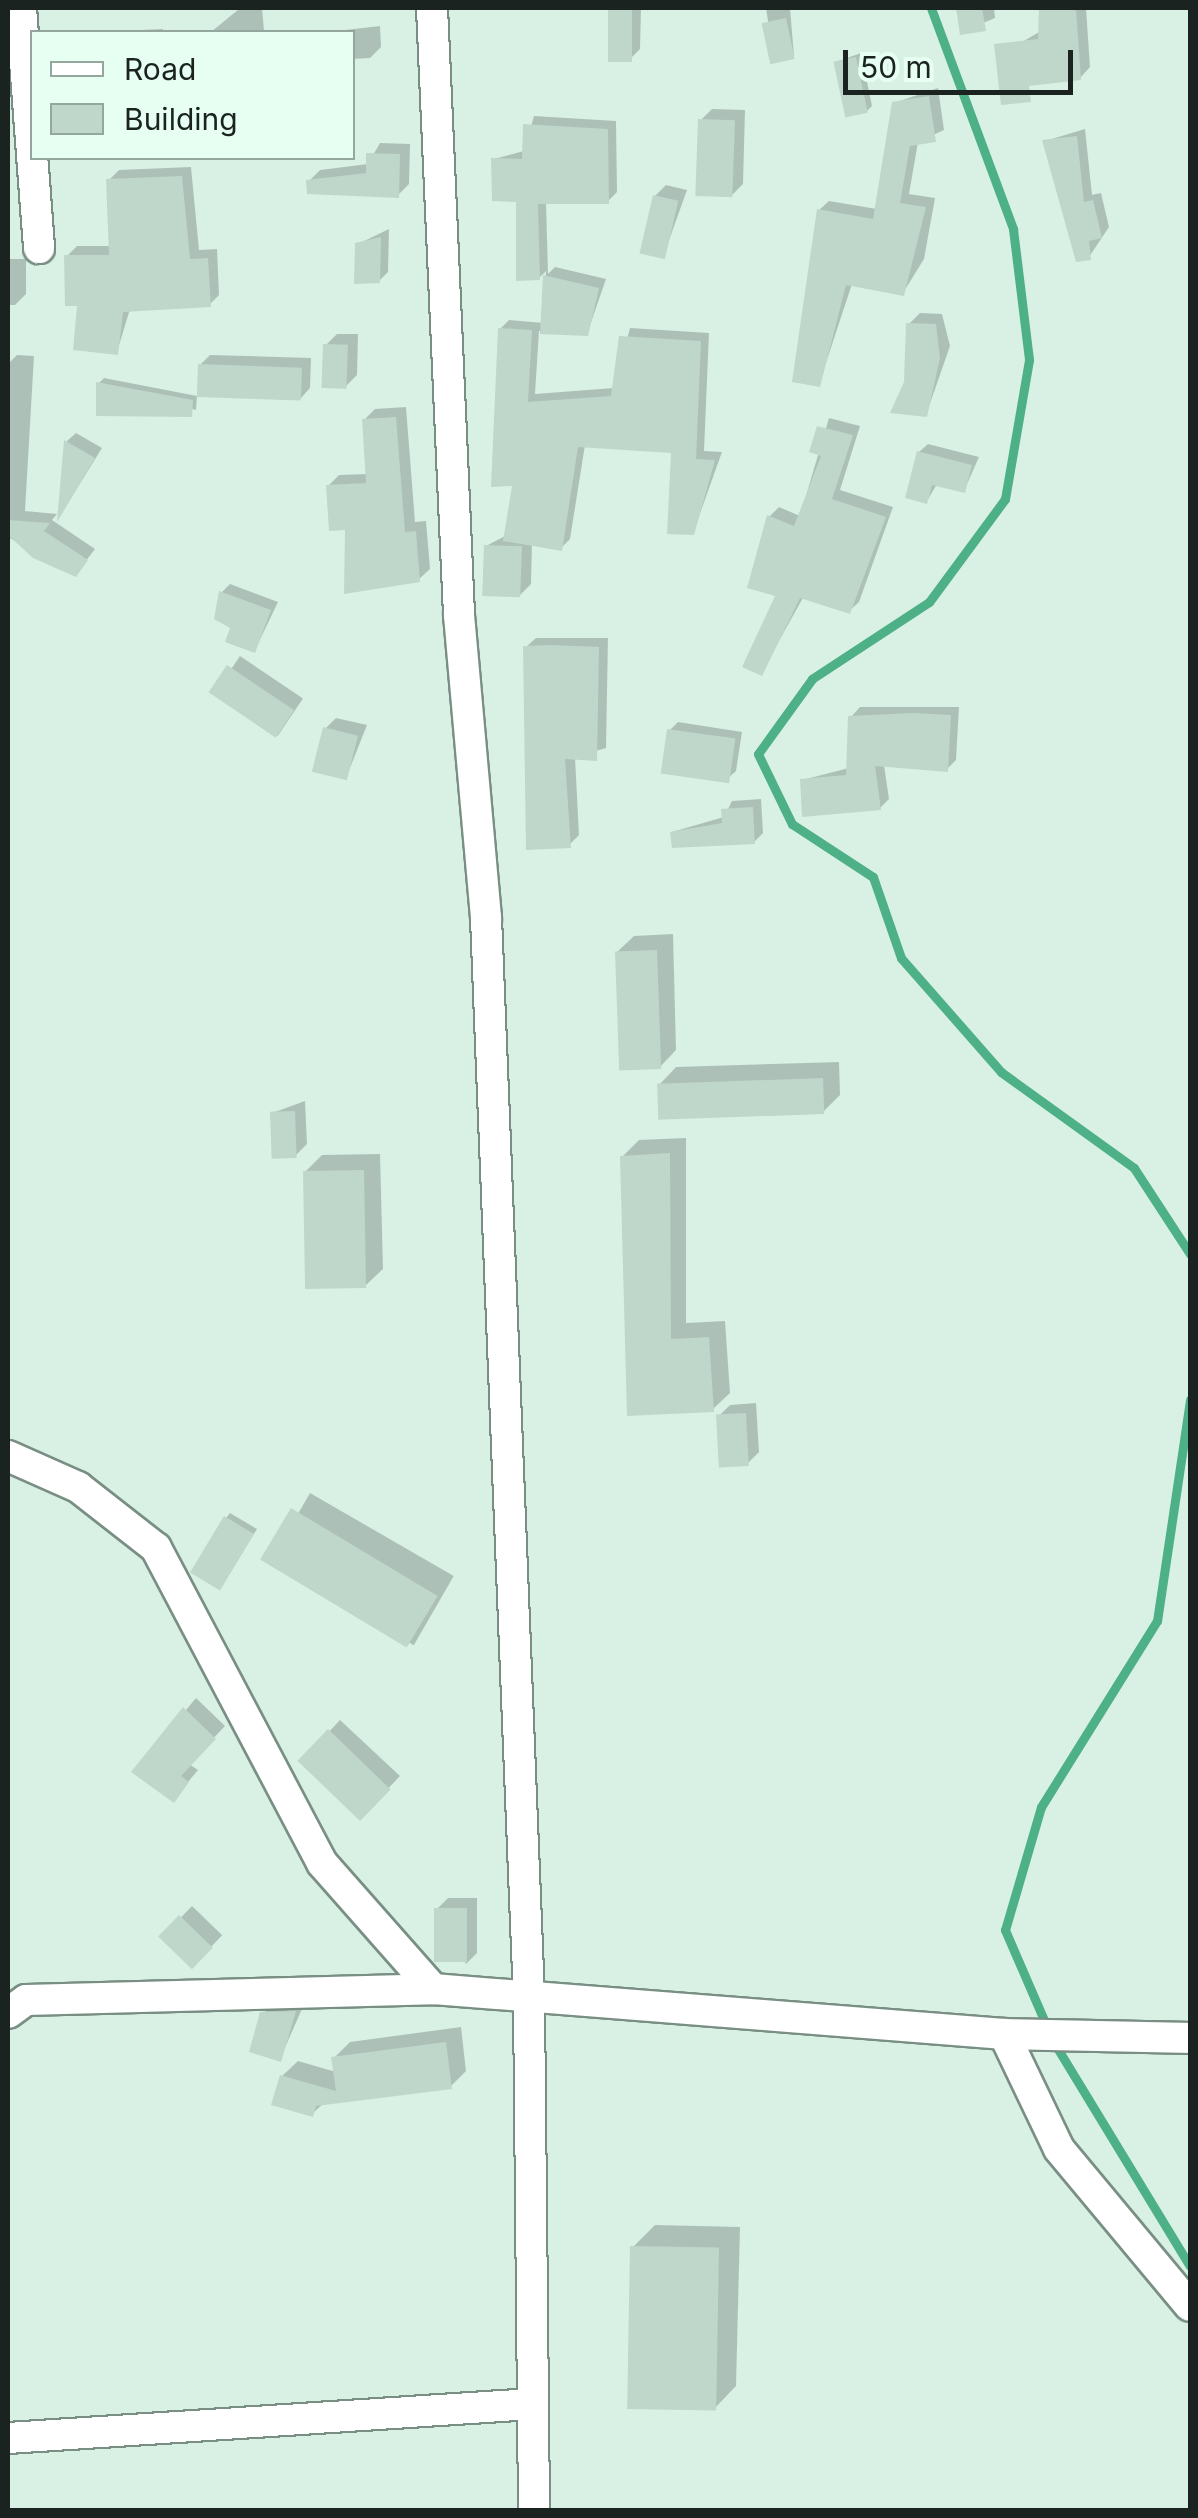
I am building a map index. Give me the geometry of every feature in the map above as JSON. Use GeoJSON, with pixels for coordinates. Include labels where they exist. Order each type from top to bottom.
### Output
{"type":"FeatureCollection","features":[{"type":"Feature","properties":{"kind":"street"},"geometry":{"type":"LineString","coordinates":[[21,8],[30,128]]}},
{"type":"Feature","properties":{"kind":"street"},"geometry":{"type":"LineString","coordinates":[[432,8],[459,614],[486,918],[529,2000],[534,2510]]}},
{"type":"Feature","properties":{"kind":"street"},"geometry":{"type":"LineString","coordinates":[[32,160],[39,248]]}},
{"type":"Feature","properties":{"kind":"street"},"geometry":{"type":"LineString","coordinates":[[8,1456],[78,1487],[156,1548],[322,1862],[433,1989]]}},
{"type":"Feature","properties":{"kind":"street"},"geometry":{"type":"LineString","coordinates":[[14,2004],[433,1989],[529,2000],[1004,2034],[1190,2038]]}},
{"type":"Feature","properties":{"kind":"street"},"geometry":{"type":"LineString","coordinates":[[1004,2034],[1059,2149],[1190,2306]]}},
{"type":"Feature","properties":{"kind":"street"},"geometry":{"type":"LineString","coordinates":[[8,2438],[534,2404]]}},
{"type":"Feature","properties":{"kind":"building"},"geometry":{"type":"Polygon","coordinates":[[[608,8],[632,8],[632,62],[608,62],[608,8]]]}},
{"type":"Feature","properties":{"kind":"building"},"geometry":{"type":"Polygon","coordinates":[[[956,8],[982,8],[986,31],[960,35],[956,8]]]}},
{"type":"Feature","properties":{"kind":"building"},"geometry":{"type":"Polygon","coordinates":[[[1039,8],[1076,8],[1081,80],[1029,86],[1031,102],[1001,105],[994,44],[1038,39],[1039,8]]]}},
{"type":"Feature","properties":{"kind":"building"},"geometry":{"type":"Polygon","coordinates":[[[786,18],[795,59],[770,64],[762,23],[786,18]]]}},
{"type":"Feature","properties":{"kind":"building"},"geometry":{"type":"Polygon","coordinates":[[[856,57],[868,113],[845,118],[834,62],[856,57]]]}},
{"type":"Feature","properties":{"kind":"building"},"geometry":{"type":"Polygon","coordinates":[[[929,96],[936,142],[910,146],[900,203],[926,207],[904,296],[846,285],[820,387],[792,382],[817,209],[873,219],[892,102],[929,96]]]}},
{"type":"Feature","properties":{"kind":"building"},"geometry":{"type":"Polygon","coordinates":[[[698,119],[735,120],[732,197],[695,196],[698,119]]]}},
{"type":"Feature","properties":{"kind":"building"},"geometry":{"type":"Polygon","coordinates":[[[523,124],[608,129],[609,204],[538,204],[540,280],[516,281],[516,202],[492,201],[491,158],[522,159],[523,124]]]}},
{"type":"Feature","properties":{"kind":"building"},"geometry":{"type":"Polygon","coordinates":[[[1077,136],[1084,202],[1093,200],[1102,238],[1089,241],[1091,260],[1076,262],[1042,140],[1077,136]]]}},
{"type":"Feature","properties":{"kind":"building"},"geometry":{"type":"Polygon","coordinates":[[[366,153],[400,154],[399,198],[307,194],[306,180],[366,173],[366,153]]]}},
{"type":"Feature","properties":{"kind":"building"},"geometry":{"type":"Polygon","coordinates":[[[182,176],[190,259],[208,258],[211,307],[123,312],[118,355],[73,350],[77,306],[65,306],[64,255],[109,255],[106,179],[182,176]]]}},
{"type":"Feature","properties":{"kind":"building"},"geometry":{"type":"Polygon","coordinates":[[[653,195],[678,201],[665,259],[640,253],[653,195]]]}},
{"type":"Feature","properties":{"kind":"building"},"geometry":{"type":"Polygon","coordinates":[[[381,237],[380,283],[354,284],[355,243],[381,237]]]}},
{"type":"Feature","properties":{"kind":"building"},"geometry":{"type":"Polygon","coordinates":[[[543,275],[599,288],[588,336],[540,334],[543,275]]]}},
{"type":"Feature","properties":{"kind":"building"},"geometry":{"type":"Polygon","coordinates":[[[906,323],[936,324],[940,358],[927,417],[890,413],[904,382],[906,323]]]}},
{"type":"Feature","properties":{"kind":"building"},"geometry":{"type":"Polygon","coordinates":[[[498,328],[532,330],[528,402],[611,396],[619,336],[701,341],[696,459],[715,460],[694,535],[667,534],[671,453],[578,447],[562,551],[503,541],[512,486],[491,487],[498,328]]]}},
{"type":"Feature","properties":{"kind":"building"},"geometry":{"type":"Polygon","coordinates":[[[323,344],[348,345],[346,389],[321,388],[323,344]]]}},
{"type":"Feature","properties":{"kind":"building"},"geometry":{"type":"Polygon","coordinates":[[[198,364],[302,368],[301,401],[197,397],[198,364]]]}},
{"type":"Feature","properties":{"kind":"building"},"geometry":{"type":"Polygon","coordinates":[[[96,382],[193,400],[192,417],[96,416],[96,382]]]}},
{"type":"Feature","properties":{"kind":"building"},"geometry":{"type":"Polygon","coordinates":[[[396,417],[405,532],[416,531],[420,582],[344,594],[345,530],[329,531],[326,485],[366,483],[362,419],[396,417]]]}},
{"type":"Feature","properties":{"kind":"building"},"geometry":{"type":"Polygon","coordinates":[[[817,426],[853,435],[832,499],[886,517],[850,614],[800,598],[762,676],[742,667],[775,596],[747,588],[767,515],[794,526],[821,456],[809,452],[817,426]]]}},
{"type":"Feature","properties":{"kind":"building"},"geometry":{"type":"Polygon","coordinates":[[[64,440],[95,458],[57,522],[64,440]]]}},
{"type":"Feature","properties":{"kind":"building"},"geometry":{"type":"Polygon","coordinates":[[[917,451],[972,465],[965,493],[932,485],[927,504],[905,498],[917,451]]]}},
{"type":"Feature","properties":{"kind":"building"},"geometry":{"type":"Polygon","coordinates":[[[8,520],[50,523],[44,531],[88,560],[76,577],[33,558],[8,535],[8,520]]]}},
{"type":"Feature","properties":{"kind":"building"},"geometry":{"type":"Polygon","coordinates":[[[484,545],[522,546],[520,597],[482,596],[484,545]]]}},
{"type":"Feature","properties":{"kind":"building"},"geometry":{"type":"Polygon","coordinates":[[[219,591],[271,610],[255,653],[225,642],[230,628],[214,619],[219,591]]]}},
{"type":"Feature","properties":{"kind":"building"},"geometry":{"type":"Polygon","coordinates":[[[523,646],[599,647],[597,761],[565,759],[571,848],[526,850],[523,646]]]}},
{"type":"Feature","properties":{"kind":"building"},"geometry":{"type":"Polygon","coordinates":[[[227,665],[294,710],[276,738],[209,692],[227,665]]]}},
{"type":"Feature","properties":{"kind":"building"},"geometry":{"type":"Polygon","coordinates":[[[951,715],[948,772],[875,766],[881,810],[802,817],[800,779],[846,775],[848,716],[951,715]]]}},
{"type":"Feature","properties":{"kind":"building"},"geometry":{"type":"Polygon","coordinates":[[[323,727],[358,736],[347,780],[312,772],[323,727]]]}},
{"type":"Feature","properties":{"kind":"building"},"geometry":{"type":"Polygon","coordinates":[[[667,729],[735,739],[729,783],[661,774],[667,729]]]}},
{"type":"Feature","properties":{"kind":"building"},"geometry":{"type":"Polygon","coordinates":[[[753,807],[755,844],[672,848],[670,832],[722,823],[721,809],[753,807]]]}},
{"type":"Feature","properties":{"kind":"building"},"geometry":{"type":"Polygon","coordinates":[[[657,950],[661,1069],[619,1070],[615,951],[657,950]]]}},
{"type":"Feature","properties":{"kind":"building"},"geometry":{"type":"Polygon","coordinates":[[[823,1078],[824,1114],[658,1120],[657,1084],[823,1078]]]}},
{"type":"Feature","properties":{"kind":"building"},"geometry":{"type":"Polygon","coordinates":[[[295,1111],[297,1158],[272,1159],[270,1112],[295,1111]]]}},
{"type":"Feature","properties":{"kind":"building"},"geometry":{"type":"Polygon","coordinates":[[[670,1153],[671,1339],[709,1337],[714,1412],[627,1416],[620,1156],[670,1153]]]}},
{"type":"Feature","properties":{"kind":"building"},"geometry":{"type":"Polygon","coordinates":[[[364,1170],[366,1288],[305,1289],[303,1171],[364,1170]]]}},
{"type":"Feature","properties":{"kind":"building"},"geometry":{"type":"Polygon","coordinates":[[[746,1413],[749,1466],[719,1467],[716,1415],[746,1413]]]}},
{"type":"Feature","properties":{"kind":"building"},"geometry":{"type":"Polygon","coordinates":[[[291,1508],[438,1596],[407,1648],[260,1559],[291,1508]]]}},
{"type":"Feature","properties":{"kind":"building"},"geometry":{"type":"Polygon","coordinates":[[[224,1516],[254,1534],[220,1591],[190,1573],[224,1516]]]}},
{"type":"Feature","properties":{"kind":"building"},"geometry":{"type":"Polygon","coordinates":[[[183,1707],[216,1739],[181,1776],[189,1782],[174,1803],[131,1772],[183,1707]]]}},
{"type":"Feature","properties":{"kind":"building"},"geometry":{"type":"Polygon","coordinates":[[[328,1729],[391,1789],[360,1821],[297,1761],[328,1729]]]}},
{"type":"Feature","properties":{"kind":"building"},"geometry":{"type":"Polygon","coordinates":[[[434,1908],[467,1908],[467,1962],[434,1962],[434,1908]]]}},
{"type":"Feature","properties":{"kind":"building"},"geometry":{"type":"Polygon","coordinates":[[[179,1915],[213,1948],[192,1969],[158,1937],[179,1915]]]}},
{"type":"Feature","properties":{"kind":"building"},"geometry":{"type":"Polygon","coordinates":[[[296,2011],[281,2062],[249,2052],[260,2012],[296,2011]]]}},
{"type":"Feature","properties":{"kind":"building"},"geometry":{"type":"Polygon","coordinates":[[[446,2042],[452,2089],[316,2106],[313,2117],[271,2105],[280,2075],[336,2091],[331,2057],[446,2042]]]}},
{"type":"Feature","properties":{"kind":"building"},"geometry":{"type":"Polygon","coordinates":[[[630,2246],[719,2248],[716,2411],[627,2409],[630,2246]]]}},
{"type":"Feature","properties":{"kind":"waterway"},"geometry":{"type":"LineString","coordinates":[[931,8],[1013,229],[1029,360],[1005,499],[929,602],[812,679],[758,754],[792,824],[873,877],[901,958],[1001,1072],[1134,1168],[1190,1254]]}},
{"type":"Feature","properties":{"kind":"waterway"},"geometry":{"type":"LineString","coordinates":[[1047,2027],[1005,1930],[1041,1807],[1157,1621],[1190,1399]]}},
{"type":"Feature","properties":{"kind":"waterway"},"geometry":{"type":"LineString","coordinates":[[1053,2041],[1190,2266]]}}]}
